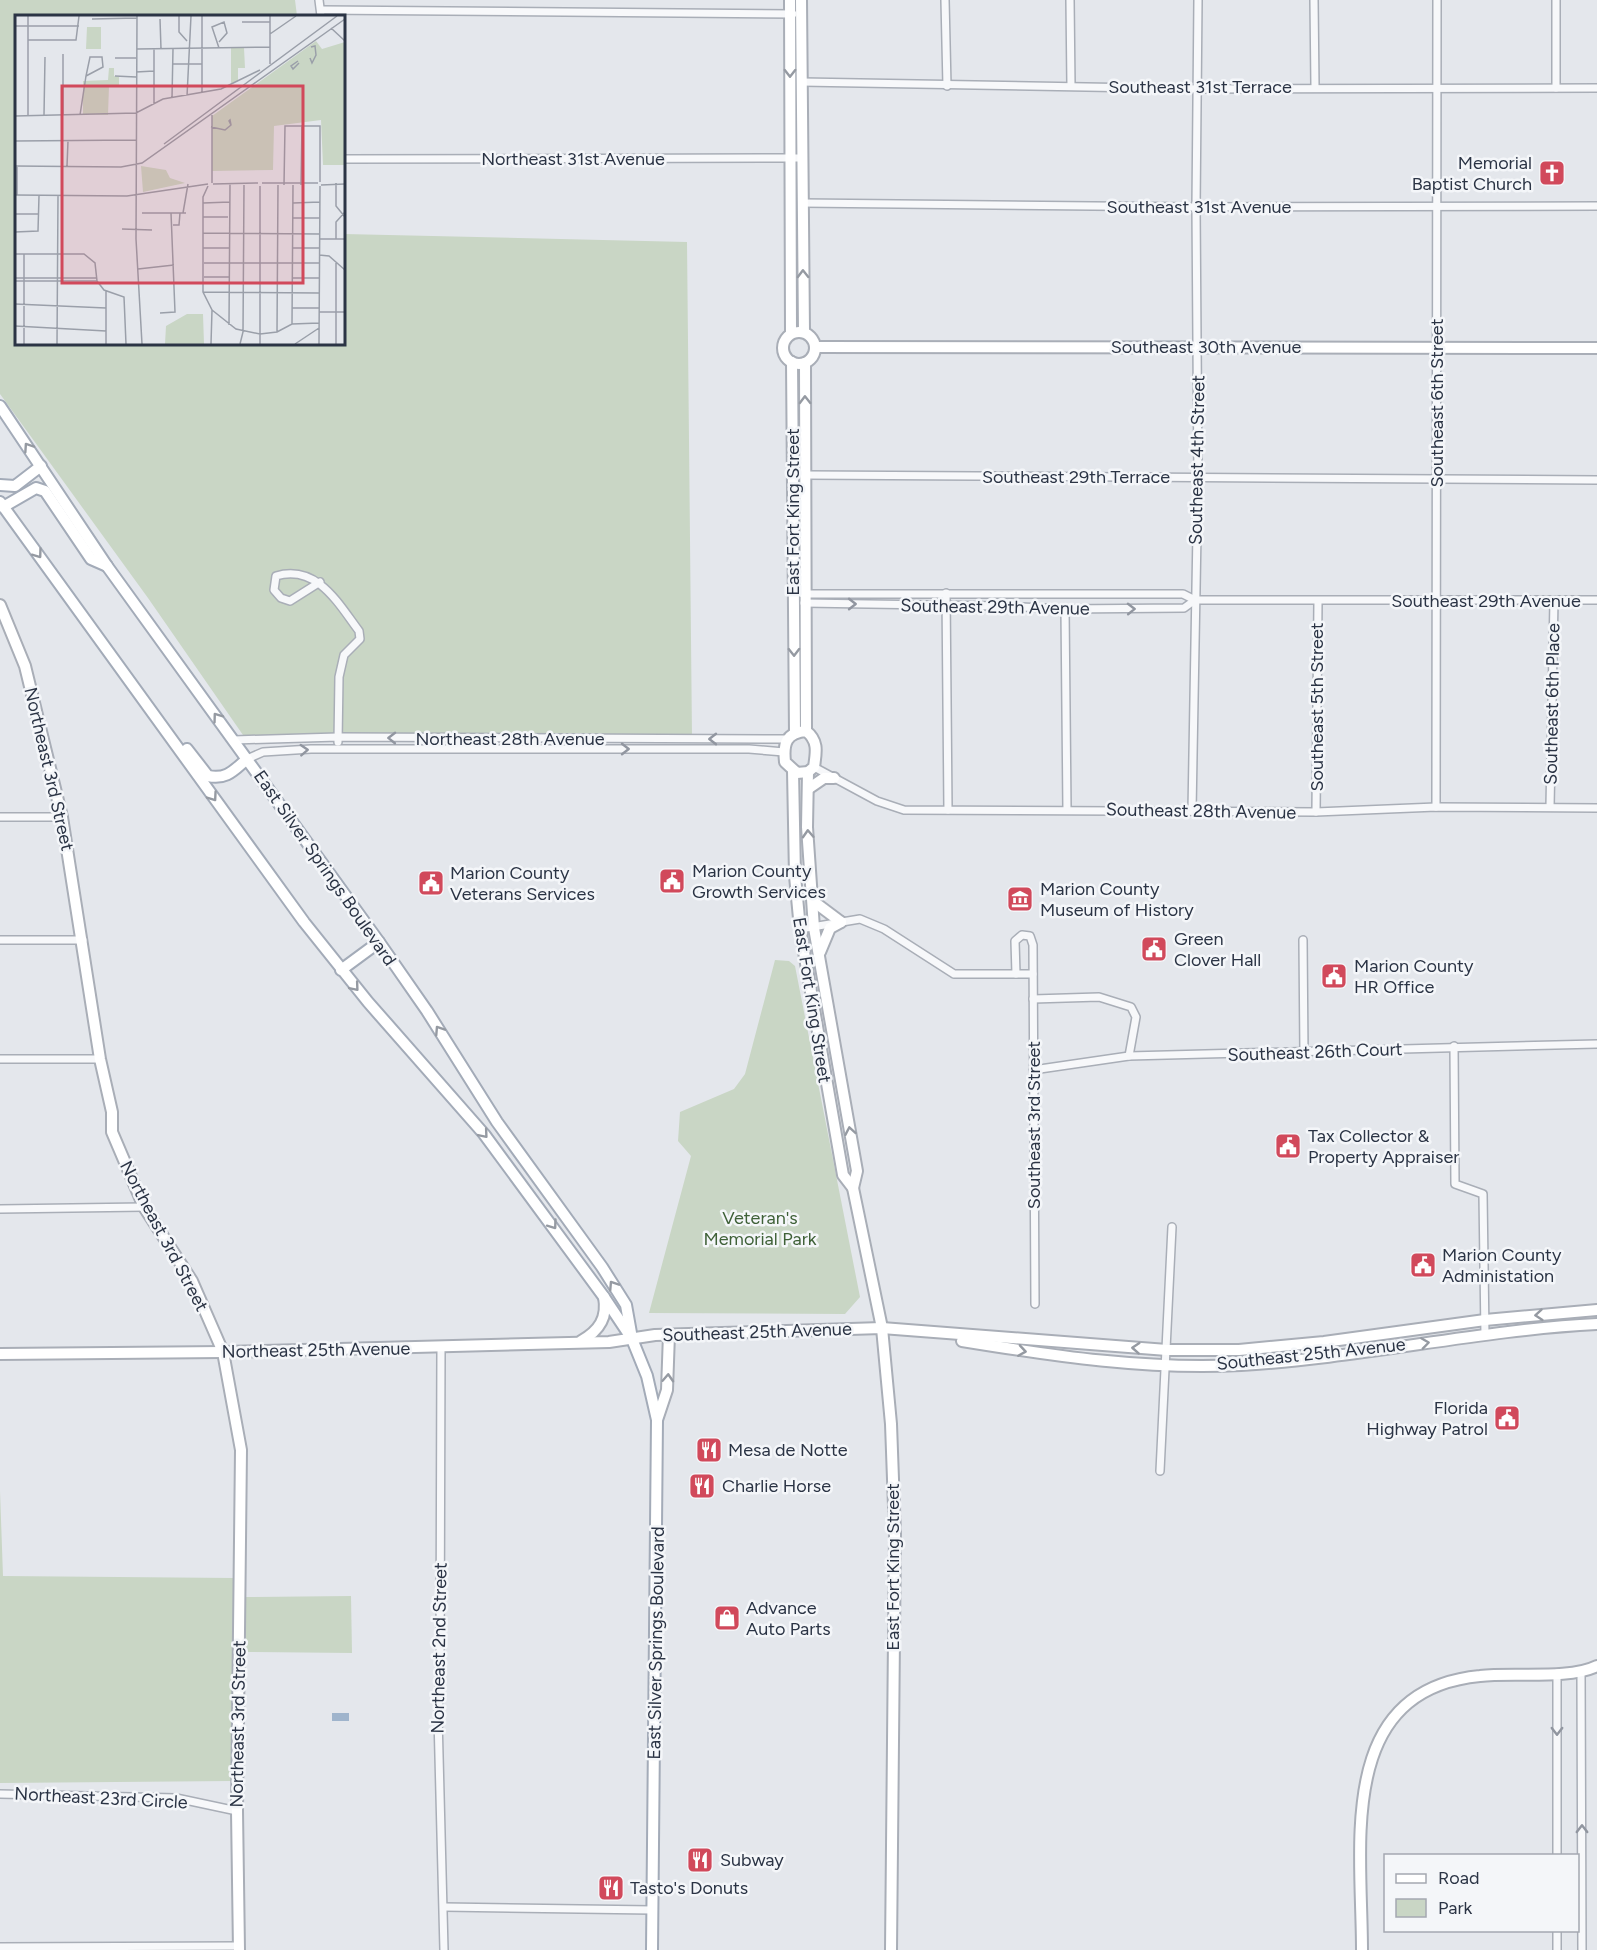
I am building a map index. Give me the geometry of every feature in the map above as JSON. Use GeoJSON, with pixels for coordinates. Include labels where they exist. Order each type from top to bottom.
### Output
{"type":"FeatureCollection","features":[{"type":"Feature","properties":{"kind":"street"},"geometry":{"type":"LineString","coordinates":[[319,0],[321,13],[795,14]]}},
{"type":"Feature","properties":{"kind":"street","name":"East Fort King Street"},"geometry":{"type":"LineString","coordinates":[[790,0],[795,14],[802,82],[804,332]]}},
{"type":"Feature","properties":{"kind":"street","name":"East Fort King Street"},"geometry":{"type":"LineString","coordinates":[[791,736],[794,598],[792,363],[782,348],[787,336],[791,333],[791,159],[795,14],[801,0]]}},
{"type":"Feature","properties":{"kind":"street"},"geometry":{"type":"LineString","coordinates":[[945,0],[947,86]]}},
{"type":"Feature","properties":{"kind":"street"},"geometry":{"type":"LineString","coordinates":[[1070,0],[1071,86]]}},
{"type":"Feature","properties":{"kind":"street","name":"Southeast 4th Street"},"geometry":{"type":"LineString","coordinates":[[1192,811],[1198,477],[1196,207],[1198,0]]}},
{"type":"Feature","properties":{"kind":"street"},"geometry":{"type":"LineString","coordinates":[[1314,0],[1315,86]]}},
{"type":"Feature","properties":{"kind":"street","name":"Southeast 6th Street"},"geometry":{"type":"LineString","coordinates":[[1436,807],[1437,0]]}},
{"type":"Feature","properties":{"kind":"street"},"geometry":{"type":"LineString","coordinates":[[1556,0],[1556,88]]}},
{"type":"Feature","properties":{"kind":"street","name":"Southeast 31st Terrace"},"geometry":{"type":"LineString","coordinates":[[802,82],[1198,89],[1315,86],[1597,88]]}},
{"type":"Feature","properties":{"kind":"street","name":"Northeast 31st Avenue"},"geometry":{"type":"LineString","coordinates":[[345,159],[803,158]]}},
{"type":"Feature","properties":{"kind":"street","name":"Southeast 31st Avenue"},"geometry":{"type":"LineString","coordinates":[[802,203],[1196,207],[1597,206]]}},
{"type":"Feature","properties":{"kind":"street"},"geometry":{"type":"LineString","coordinates":[[791,333],[804,332],[810,336],[815,347],[811,359],[805,363],[792,363]]}},
{"type":"Feature","properties":{"kind":"street","name":"Southeast 30th Avenue"},"geometry":{"type":"LineString","coordinates":[[815,347],[1597,348]]}},
{"type":"Feature","properties":{"kind":"street","name":"East Fort King Street"},"geometry":{"type":"LineString","coordinates":[[805,363],[807,732]]}},
{"type":"Feature","properties":{"kind":"street","name":"East Silver Springs Boulevard"},"geometry":{"type":"LineString","coordinates":[[0,406],[107,566],[379,942],[427,1011],[497,1122],[620,1295],[626,1305],[632,1339]]}},
{"type":"Feature","properties":{"kind":"street"},"geometry":{"type":"LineString","coordinates":[[0,485],[15,486],[41,466]]}},
{"type":"Feature","properties":{"kind":"street","name":"Southeast 29th Terrace"},"geometry":{"type":"LineString","coordinates":[[806,475],[1597,480]]}},
{"type":"Feature","properties":{"kind":"street"},"geometry":{"type":"LineString","coordinates":[[1,506],[36,488],[45,491],[91,559],[107,566]]}},
{"type":"Feature","properties":{"kind":"street","name":"East Silver Springs Boulevard"},"geometry":{"type":"LineString","coordinates":[[1,506],[132,682],[241,837],[341,970],[484,1134],[604,1297],[632,1339],[647,1376],[657,1420],[652,1950]]}},
{"type":"Feature","properties":{"kind":"street"},"geometry":{"type":"LineString","coordinates":[[320,582],[290,601],[281,598],[274,590],[276,576],[284,574],[299,575],[320,582],[359,631],[360,639],[344,655],[339,677],[339,749]]}},
{"type":"Feature","properties":{"kind":"street"},"geometry":{"type":"LineString","coordinates":[[946,593],[948,810]]}},
{"type":"Feature","properties":{"kind":"street","name":"Southeast 29th Avenue"},"geometry":{"type":"LineString","coordinates":[[807,599],[946,593],[1183,594],[1195,600],[1597,600]]}},
{"type":"Feature","properties":{"kind":"street","name":"Southeast 29th Avenue"},"geometry":{"type":"LineString","coordinates":[[794,598],[1065,609],[1184,608],[1195,600]]}},
{"type":"Feature","properties":{"kind":"street","name":"Southeast 6th Place"},"geometry":{"type":"LineString","coordinates":[[1550,807],[1554,600]]}},
{"type":"Feature","properties":{"kind":"street","name":"Southeast 5th Street"},"geometry":{"type":"LineString","coordinates":[[1316,813],[1318,601]]}},
{"type":"Feature","properties":{"kind":"street","name":"Northeast 3rd Street"},"geometry":{"type":"LineString","coordinates":[[0,605],[26,666],[62,817],[100,1059],[112,1112],[112,1132],[144,1207],[192,1281],[223,1352],[241,1450],[237,1811],[239,1948]]}},
{"type":"Feature","properties":{"kind":"street"},"geometry":{"type":"LineString","coordinates":[[1065,609],[1067,810]]}},
{"type":"Feature","properties":{"kind":"street"},"geometry":{"type":"LineString","coordinates":[[132,682],[147,693],[208,776],[226,777],[247,759]]}},
{"type":"Feature","properties":{"kind":"street"},"geometry":{"type":"LineString","coordinates":[[807,732],[813,737],[817,748],[811,770],[794,771],[785,762],[784,752],[791,736],[807,732]]}},
{"type":"Feature","properties":{"kind":"street","name":"Northeast 28th Avenue"},"geometry":{"type":"LineString","coordinates":[[234,740],[338,737],[791,736]]}},
{"type":"Feature","properties":{"kind":"street","name":"Northeast 28th Avenue"},"geometry":{"type":"LineString","coordinates":[[247,759],[263,752],[339,749],[748,749],[784,752]]}},
{"type":"Feature","properties":{"kind":"street","name":"East Fort King Street"},"geometry":{"type":"LineString","coordinates":[[811,770],[807,827],[814,928],[857,1171],[853,1188],[882,1328],[891,1424],[895,1534],[891,1950]]}},
{"type":"Feature","properties":{"kind":"street","name":"Southeast 28th Avenue"},"geometry":{"type":"LineString","coordinates":[[811,770],[834,778],[877,801],[904,810],[1316,813],[1436,807],[1597,808]]}},
{"type":"Feature","properties":{"kind":"street","name":"East Fort King Street"},"geometry":{"type":"LineString","coordinates":[[794,771],[795,876],[808,991],[843,1175],[853,1188]]}},
{"type":"Feature","properties":{"kind":"street"},"geometry":{"type":"LineString","coordinates":[[808,789],[824,778],[834,778]]}},
{"type":"Feature","properties":{"kind":"street"},"geometry":{"type":"LineString","coordinates":[[0,817],[62,817]]}},
{"type":"Feature","properties":{"kind":"street"},"geometry":{"type":"LineString","coordinates":[[813,901],[841,922]]}},
{"type":"Feature","properties":{"kind":"street"},"geometry":{"type":"LineString","coordinates":[[800,929],[860,919],[884,929],[954,974],[1033,974]]}},
{"type":"Feature","properties":{"kind":"street"},"geometry":{"type":"LineString","coordinates":[[819,958],[825,936],[830,928],[841,922]]}},
{"type":"Feature","properties":{"kind":"street","name":"Southeast 3rd Street"},"geometry":{"type":"LineString","coordinates":[[1016,974],[1015,941],[1022,935],[1030,936],[1033,945],[1034,999],[1035,1304]]}},
{"type":"Feature","properties":{"kind":"street"},"geometry":{"type":"LineString","coordinates":[[0,940],[83,940]]}},
{"type":"Feature","properties":{"kind":"street"},"geometry":{"type":"LineString","coordinates":[[1303,940],[1304,1054]]}},
{"type":"Feature","properties":{"kind":"street"},"geometry":{"type":"LineString","coordinates":[[341,970],[379,942]]}},
{"type":"Feature","properties":{"kind":"street"},"geometry":{"type":"LineString","coordinates":[[1034,999],[1099,997],[1131,1007],[1136,1017],[1129,1056]]}},
{"type":"Feature","properties":{"kind":"street","name":"Southeast 26th Court"},"geometry":{"type":"LineString","coordinates":[[1034,1070],[1129,1056],[1304,1054],[1454,1046],[1597,1044]]}},
{"type":"Feature","properties":{"kind":"street"},"geometry":{"type":"LineString","coordinates":[[1454,1046],[1455,1184],[1484,1194],[1485,1335]]}},
{"type":"Feature","properties":{"kind":"street"},"geometry":{"type":"LineString","coordinates":[[0,1059],[100,1059]]}},
{"type":"Feature","properties":{"kind":"street"},"geometry":{"type":"LineString","coordinates":[[0,1209],[144,1207]]}},
{"type":"Feature","properties":{"kind":"street"},"geometry":{"type":"LineString","coordinates":[[1160,1472],[1172,1227]]}},
{"type":"Feature","properties":{"kind":"street"},"geometry":{"type":"LineString","coordinates":[[578,1343],[597,1330],[604,1318],[604,1297]]}},
{"type":"Feature","properties":{"kind":"street","name":"Southeast 25th Avenue"},"geometry":{"type":"LineString","coordinates":[[632,1339],[669,1334],[882,1328],[1167,1350],[1239,1350],[1324,1342],[1485,1320],[1597,1310]]}},
{"type":"Feature","properties":{"kind":"street","name":"Southeast 25th Avenue"},"geometry":{"type":"LineString","coordinates":[[882,1328],[1066,1358],[1166,1365],[1241,1365],[1485,1335],[1597,1324]]}},
{"type":"Feature","properties":{"kind":"street"},"geometry":{"type":"LineString","coordinates":[[657,1420],[667,1390],[669,1334]]}},
{"type":"Feature","properties":{"kind":"street","name":"Northeast 25th Avenue"},"geometry":{"type":"LineString","coordinates":[[0,1354],[441,1347],[632,1339]]}},
{"type":"Feature","properties":{"kind":"street","name":"Northeast 2nd Street"},"geometry":{"type":"LineString","coordinates":[[441,1347],[438,1717],[444,1950]]}},
{"type":"Feature","properties":{"kind":"street"},"geometry":{"type":"LineString","coordinates":[[1362,1950],[1361,1803],[1366,1774],[1390,1718],[1406,1702],[1438,1685],[1467,1677],[1505,1673],[1581,1673],[1597,1666]]}},
{"type":"Feature","properties":{"kind":"street"},"geometry":{"type":"LineString","coordinates":[[1557,1673],[1557,1854]]}},
{"type":"Feature","properties":{"kind":"street"},"geometry":{"type":"LineString","coordinates":[[1581,1673],[1582,1950]]}},
{"type":"Feature","properties":{"kind":"street","name":"Northeast 23rd Circle"},"geometry":{"type":"LineString","coordinates":[[0,1794],[176,1798],[237,1811]]}},
{"type":"Feature","properties":{"kind":"street"},"geometry":{"type":"LineString","coordinates":[[444,1907],[652,1910]]}},
{"type":"Feature","properties":{"kind":"street"},"geometry":{"type":"LineString","coordinates":[[1557,1932],[1557,1950]]}},
{"type":"Feature","properties":{"kind":"street"},"geometry":{"type":"LineString","coordinates":[[0,1947],[239,1948]]}},
{"type":"Feature","properties":{"kind":"green space"},"geometry":{"type":"Polygon","coordinates":[[[0,0],[295,0],[297,15],[15,15],[15,345],[345,345],[345,234],[687,242],[692,737],[243,735],[148,598],[0,394],[0,0]]]}},
{"type":"Feature","properties":{"kind":"green space","name":"Veteran's Memorial Park"},"geometry":{"type":"Polygon","coordinates":[[[775,960],[789,961],[795,966],[860,1297],[845,1314],[649,1313],[691,1156],[678,1141],[680,1112],[734,1089],[745,1074],[775,960]]]}},
{"type":"Feature","properties":{"kind":"green space"},"geometry":{"type":"Polygon","coordinates":[[[0,1491],[3,1576],[234,1578],[232,1781],[0,1783],[0,1491]]]}},
{"type":"Feature","properties":{"kind":"green space"},"geometry":{"type":"Polygon","coordinates":[[[351,1596],[352,1653],[244,1652],[244,1597],[351,1596]]]}},
{"type":"Feature","properties":{"kind":"water"},"geometry":{"type":"Polygon","coordinates":[[[332,1713],[349,1713],[349,1721],[332,1721],[332,1713]]]}},
{"type":"Feature","properties":{"kind":"place","name":"Memorial Baptist Church"},"geometry":{"type":"Point","coordinates":[1552,173]}},
{"type":"Feature","properties":{"kind":"place","name":"Marion County Growth Services"},"geometry":{"type":"Point","coordinates":[672,881]}},
{"type":"Feature","properties":{"kind":"place","name":"Marion County Veterans Services"},"geometry":{"type":"Point","coordinates":[431,883]}},
{"type":"Feature","properties":{"kind":"place","name":"Marion County Museum of History"},"geometry":{"type":"Point","coordinates":[1020,899]}},
{"type":"Feature","properties":{"kind":"place","name":"Green Clover Hall"},"geometry":{"type":"Point","coordinates":[1154,949]}},
{"type":"Feature","properties":{"kind":"place","name":"Marion County HR Office"},"geometry":{"type":"Point","coordinates":[1334,976]}},
{"type":"Feature","properties":{"kind":"place","name":"Tax Collector & Property Appraiser"},"geometry":{"type":"Point","coordinates":[1288,1146]}},
{"type":"Feature","properties":{"kind":"place","name":"Marion County Administation"},"geometry":{"type":"Point","coordinates":[1423,1265]}},
{"type":"Feature","properties":{"kind":"place","name":"Florida Highway Patrol"},"geometry":{"type":"Point","coordinates":[1507,1418]}},
{"type":"Feature","properties":{"kind":"place","name":"Mesa de Notte"},"geometry":{"type":"Point","coordinates":[709,1450]}},
{"type":"Feature","properties":{"kind":"place","name":"Charlie Horse"},"geometry":{"type":"Point","coordinates":[702,1486]}},
{"type":"Feature","properties":{"kind":"place","name":"Advance Auto Parts"},"geometry":{"type":"Point","coordinates":[727,1618]}},
{"type":"Feature","properties":{"kind":"place","name":"Subway"},"geometry":{"type":"Point","coordinates":[700,1860]}},
{"type":"Feature","properties":{"kind":"place","name":"Tasto's Donuts"},"geometry":{"type":"Point","coordinates":[611,1888]}}]}
